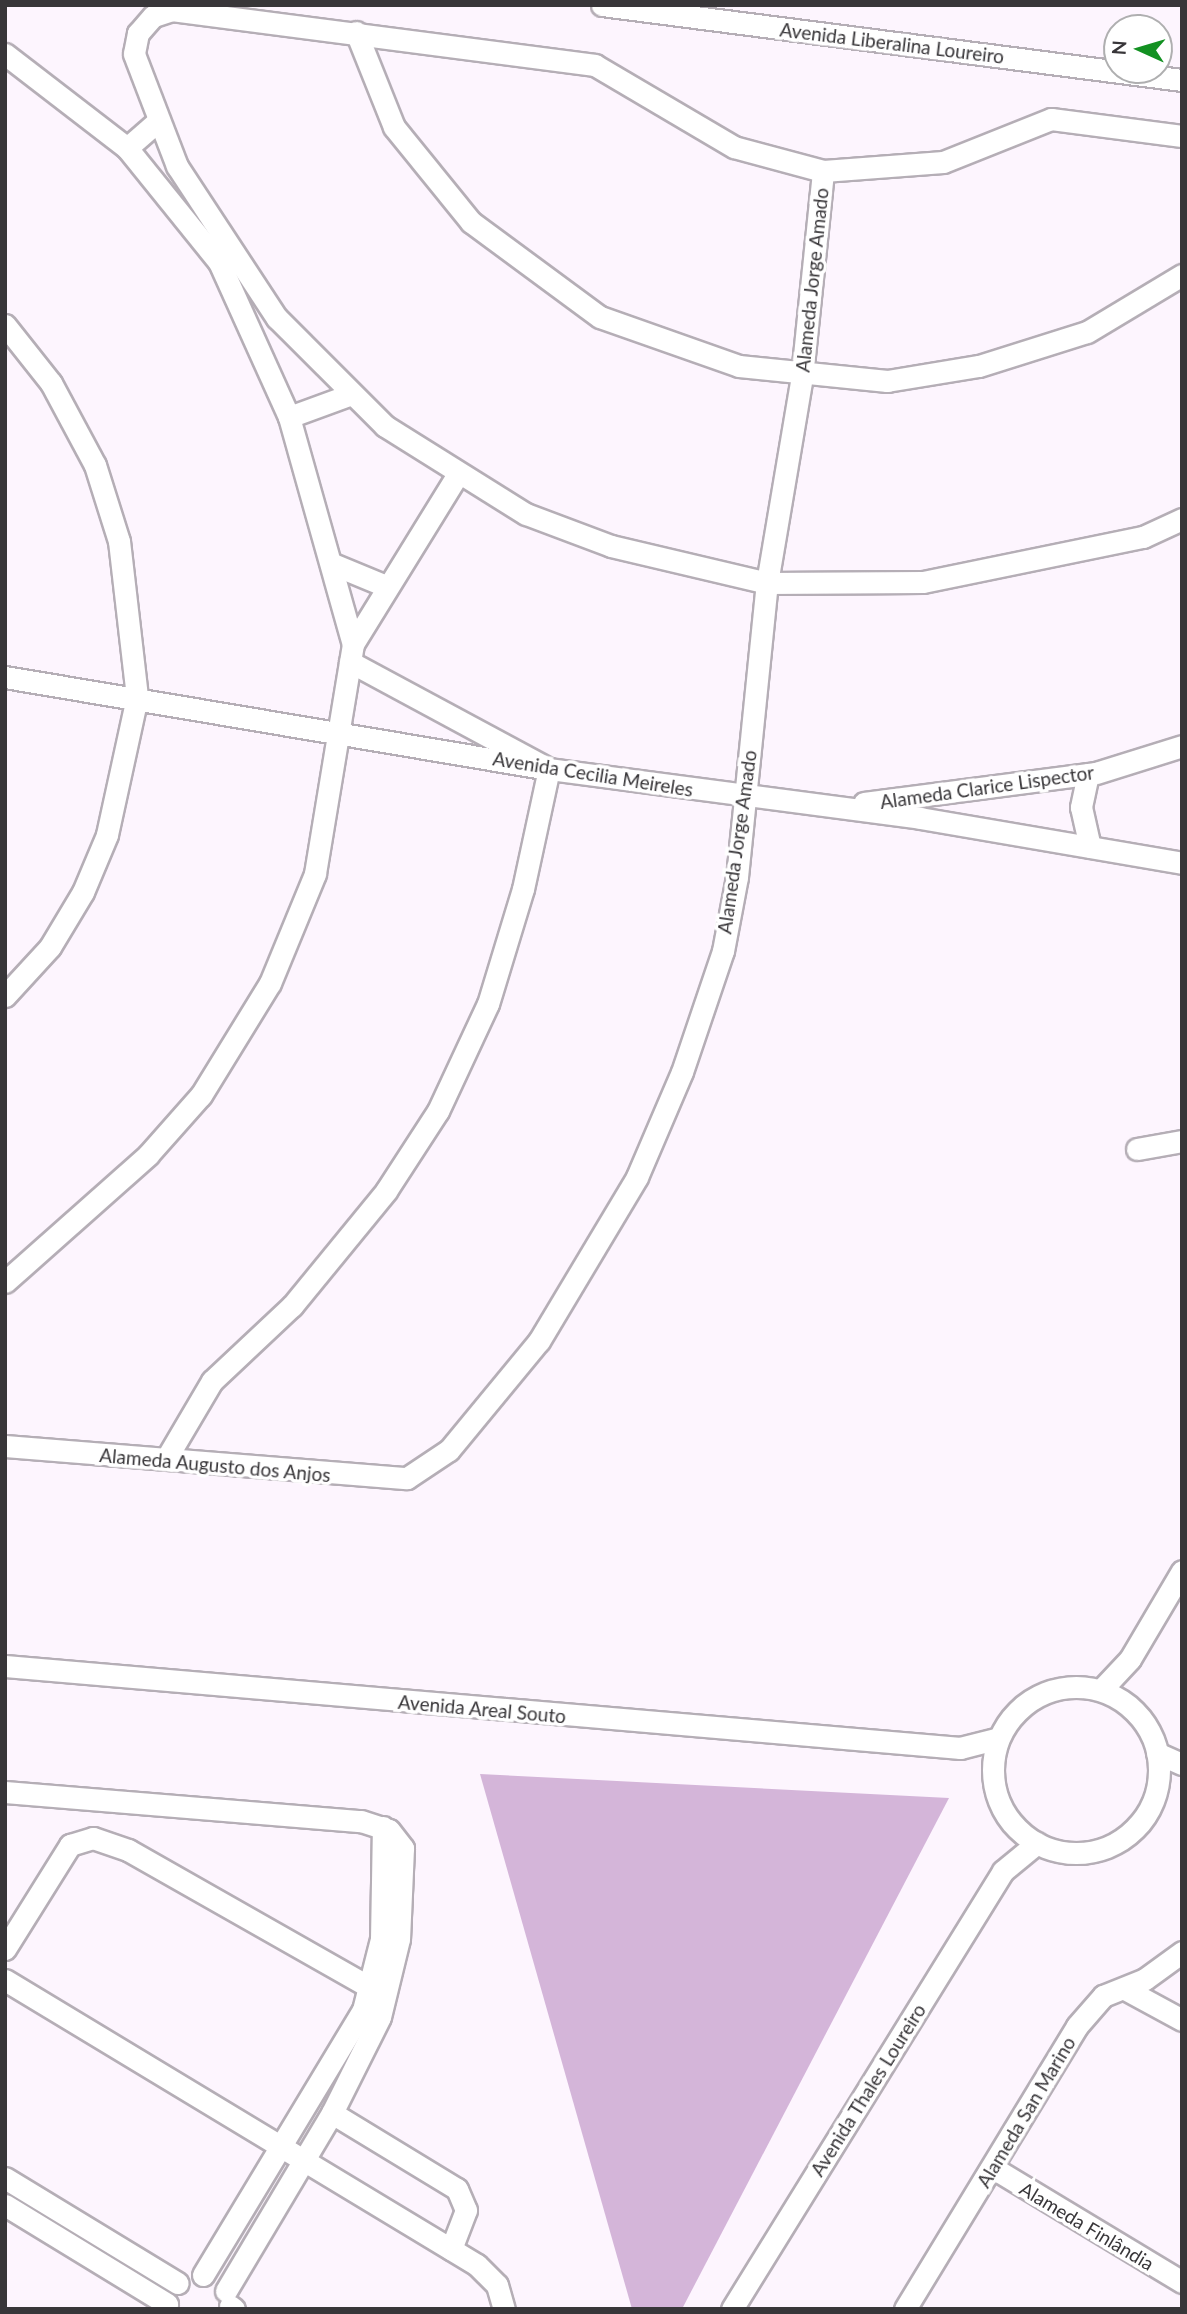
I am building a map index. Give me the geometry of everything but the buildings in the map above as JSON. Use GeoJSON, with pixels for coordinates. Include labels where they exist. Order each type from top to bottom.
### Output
{"type":"FeatureCollection","features":[{"type":"Feature","properties":{"kind":"street","name":"Avenida Liberalina Loureiro"},"geometry":{"type":"LineString","coordinates":[[602,5],[1182,80]]}},
{"type":"Feature","properties":{"kind":"street"},"geometry":{"type":"LineString","coordinates":[[1182,136],[1051,119],[943,162],[823,171],[734,147],[595,65],[172,10],[153,16],[138,33],[134,54],[177,166],[277,318],[349,395],[458,474],[526,514],[611,546],[767,583],[923,582],[1143,537],[1182,519]]}},
{"type":"Feature","properties":{"kind":"street"},"geometry":{"type":"LineString","coordinates":[[356,32],[373,88],[400,136],[471,222],[510,255],[600,317],[659,342],[739,366],[802,375],[887,381],[1003,360],[1087,332],[1182,275]]}},
{"type":"Feature","properties":{"kind":"street"},"geometry":{"type":"LineString","coordinates":[[5,54],[127,148],[219,262],[289,417],[335,565],[351,653],[341,731],[315,874],[270,983],[239,1038],[148,1155],[5,1282]]}},
{"type":"Feature","properties":{"kind":"street"},"geometry":{"type":"LineString","coordinates":[[127,148],[158,121]]}},
{"type":"Feature","properties":{"kind":"street"},"geometry":{"type":"LineString","coordinates":[[157,182],[177,166]]}},
{"type":"Feature","properties":{"kind":"street","name":"Alameda Jorge Amado"},"geometry":{"type":"LineString","coordinates":[[424,1472],[539,1341],[637,1177],[682,1072],[723,951],[745,797],[767,583],[802,375],[823,171]]}},
{"type":"Feature","properties":{"kind":"street"},"geometry":{"type":"LineString","coordinates":[[5,325],[51,383],[95,465],[120,541],[137,697],[107,835],[83,892],[50,947],[5,996]]}},
{"type":"Feature","properties":{"kind":"street"},"geometry":{"type":"LineString","coordinates":[[289,417],[349,395]]}},
{"type":"Feature","properties":{"kind":"street"},"geometry":{"type":"LineString","coordinates":[[351,653],[386,586],[458,474]]}},
{"type":"Feature","properties":{"kind":"street"},"geometry":{"type":"LineString","coordinates":[[335,565],[386,586]]}},
{"type":"Feature","properties":{"kind":"street"},"geometry":{"type":"LineString","coordinates":[[166,1459],[212,1381],[292,1306],[386,1191],[438,1111],[488,1004],[523,889],[549,769],[351,653]]}},
{"type":"Feature","properties":{"kind":"street","name":"Avenida Cecilia Meireles"},"geometry":{"type":"LineString","coordinates":[[5,677],[341,731],[549,769],[830,807],[1182,863]]}},
{"type":"Feature","properties":{"kind":"street","name":"Alameda Clarice Lispector"},"geometry":{"type":"LineString","coordinates":[[830,807],[1088,774],[1182,746]]}},
{"type":"Feature","properties":{"kind":"street"},"geometry":{"type":"LineString","coordinates":[[1088,774],[1081,807],[1090,847]]}},
{"type":"Feature","properties":{"kind":"street"},"geometry":{"type":"LineString","coordinates":[[1137,1149],[1182,1141]]}},
{"type":"Feature","properties":{"kind":"street","name":"Alameda Augusto dos Anjos"},"geometry":{"type":"LineString","coordinates":[[5,1446],[369,1479],[424,1472]]}},
{"type":"Feature","properties":{"kind":"street"},"geometry":{"type":"LineString","coordinates":[[1101,1690],[1130,1659],[1182,1572]]}},
{"type":"Feature","properties":{"kind":"street"},"geometry":{"type":"LineString","coordinates":[[1130,1659],[1130,1707]]}},
{"type":"Feature","properties":{"kind":"street","name":"Avenida Areal Souto"},"geometry":{"type":"LineString","coordinates":[[5,1666],[960,1748],[999,1738]]}},
{"type":"Feature","properties":{"kind":"street"},"geometry":{"type":"LineString","coordinates":[[1077,1687],[1101,1690],[1130,1707],[1157,1753],[1158,1780],[1141,1821],[1106,1848],[1071,1853],[1037,1843],[1012,1824],[1000,1803],[993,1767],[999,1738],[1012,1717],[1041,1695],[1077,1687]]}},
{"type":"Feature","properties":{"kind":"street","name":"Avenida Areal Souto"},"geometry":{"type":"LineString","coordinates":[[960,1748],[993,1767]]}},
{"type":"Feature","properties":{"kind":"street"},"geometry":{"type":"LineString","coordinates":[[1157,1753],[1182,1764]]}},
{"type":"Feature","properties":{"kind":"street"},"geometry":{"type":"LineString","coordinates":[[1158,1780],[1182,1778]]}},
{"type":"Feature","properties":{"kind":"street"},"geometry":{"type":"LineString","coordinates":[[5,1792],[383,1827],[378,1992],[332,2113],[304,2160],[230,2304],[203,2275]]}},
{"type":"Feature","properties":{"kind":"street","name":"Avenida Thales Loureiro"},"geometry":{"type":"LineString","coordinates":[[1003,1871],[1012,1824]]}},
{"type":"Feature","properties":{"kind":"street"},"geometry":{"type":"LineString","coordinates":[[5,1949],[70,1845],[93,1839],[128,1850],[378,1992]]}},
{"type":"Feature","properties":{"kind":"street","name":"Avenida Thales Loureiro"},"geometry":{"type":"LineString","coordinates":[[733,2309],[1003,1871],[1037,1843]]}},
{"type":"Feature","properties":{"kind":"street","name":"Alameda San Marino"},"geometry":{"type":"LineString","coordinates":[[905,2309],[1077,2026],[1103,1996],[1125,1989],[1182,1952]]}},
{"type":"Feature","properties":{"kind":"street"},"geometry":{"type":"LineString","coordinates":[[5,1980],[451,2249],[497,2284],[504,2309]]}},
{"type":"Feature","properties":{"kind":"street"},"geometry":{"type":"LineString","coordinates":[[1125,1989],[1182,2020]]}},
{"type":"Feature","properties":{"kind":"street"},"geometry":{"type":"LineString","coordinates":[[5,2205],[167,2306],[178,2283],[203,2275],[378,1992]]}},
{"type":"Feature","properties":{"kind":"street"},"geometry":{"type":"LineString","coordinates":[[332,2113],[457,2189],[466,2210],[451,2249]]}},
{"type":"Feature","properties":{"kind":"street","name":"Alameda Finlândia"},"geometry":{"type":"LineString","coordinates":[[993,2168],[1182,2282]]}},
{"type":"Feature","properties":{"kind":"street"},"geometry":{"type":"LineString","coordinates":[[5,2178],[178,2283]]}},
{"type":"Feature","properties":{"kind":"shaded area"},"geometry":{"type":"Polygon","coordinates":[[[480,1774],[949,1798],[682,2309],[632,2309],[480,1774]]]}}]}
